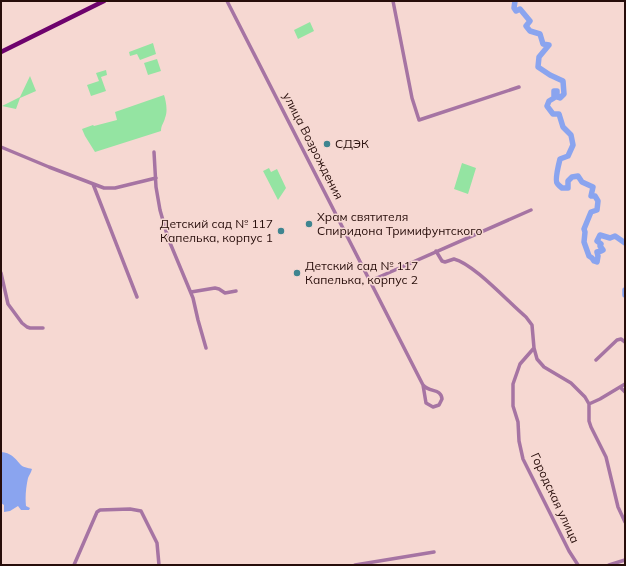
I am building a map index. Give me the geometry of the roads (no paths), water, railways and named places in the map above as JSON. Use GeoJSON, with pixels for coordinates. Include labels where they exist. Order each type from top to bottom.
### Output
{"type":"FeatureCollection","features":[{"type":"Feature","properties":{"kind":"main road"},"geometry":{"type":"LineString","coordinates":[[1,52],[104,1]]}},
{"type":"Feature","properties":{"kind":"street","name":"улица Возрождения"},"geometry":{"type":"LineString","coordinates":[[227,1],[423,385],[426,403],[432,407],[438,406],[442,401],[440,393],[436,390],[428,390],[423,385]]}},
{"type":"Feature","properties":{"kind":"street"},"geometry":{"type":"LineString","coordinates":[[393,1],[412,98],[419,120],[519,87]]}},
{"type":"Feature","properties":{"kind":"street"},"geometry":{"type":"LineString","coordinates":[[1,147],[108,189],[156,178]]}},
{"type":"Feature","properties":{"kind":"street"},"geometry":{"type":"LineString","coordinates":[[154,152],[158,200],[168,238],[191,292],[206,348]]}},
{"type":"Feature","properties":{"kind":"street"},"geometry":{"type":"LineString","coordinates":[[92,184],[138,296]]}},
{"type":"Feature","properties":{"kind":"street"},"geometry":{"type":"LineString","coordinates":[[370,281],[531,210]]}},
{"type":"Feature","properties":{"kind":"street"},"geometry":{"type":"LineString","coordinates":[[436,251],[444,262],[454,259],[460,260],[466,264],[526,318],[532,325],[534,348],[537,359],[544,366],[571,383],[590,404],[591,427],[606,457],[618,507],[625,522]]}},
{"type":"Feature","properties":{"kind":"street"},"geometry":{"type":"LineString","coordinates":[[1,273],[8,304],[22,323],[30,328],[44,328]]}},
{"type":"Feature","properties":{"kind":"street"},"geometry":{"type":"LineString","coordinates":[[191,292],[215,288],[219,289],[225,294],[236,291]]}},
{"type":"Feature","properties":{"kind":"street"},"geometry":{"type":"LineString","coordinates":[[596,360],[617,340],[621,339],[625,342]]}},
{"type":"Feature","properties":{"kind":"street","name":"Городская улица"},"geometry":{"type":"LineString","coordinates":[[534,348],[520,364],[516,371],[513,384],[513,406],[518,422],[519,441],[527,467],[569,551],[578,565]]}},
{"type":"Feature","properties":{"kind":"street"},"geometry":{"type":"LineString","coordinates":[[590,404],[600,400],[625,384]]}},
{"type":"Feature","properties":{"kind":"street"},"geometry":{"type":"LineString","coordinates":[[620,387],[625,392]]}},
{"type":"Feature","properties":{"kind":"street"},"geometry":{"type":"LineString","coordinates":[[74,565],[97,512],[100,510],[130,509],[141,511],[145,517],[148,527],[157,543],[159,565]]}},
{"type":"Feature","properties":{"kind":"street"},"geometry":{"type":"LineString","coordinates":[[354,565],[434,552]]}},
{"type":"Feature","properties":{"kind":"street"},"geometry":{"type":"LineString","coordinates":[[609,565],[625,560]]}},
{"type":"Feature","properties":{"kind":"water"},"geometry":{"type":"Polygon","coordinates":[[[1,452],[10,454],[22,466],[32,469],[28,478],[26,492],[26,506],[30,508],[29,510],[21,510],[18,506],[10,511],[4,512],[4,505],[1,503],[1,452]]]}},
{"type":"Feature","properties":{"kind":"waterway"},"geometry":{"type":"LineString","coordinates":[[515,1],[514,8],[516,11],[520,9],[530,21],[526,26],[530,31],[540,34],[543,44],[549,45],[539,57],[538,67],[563,81],[564,94],[560,98],[557,97],[557,91],[554,91],[554,98],[549,101],[547,106],[553,114],[559,114],[563,127],[571,135],[573,145],[568,156],[560,159],[557,183],[562,188],[568,188],[568,181],[572,177],[578,176],[582,182],[593,187],[591,196],[595,196],[598,201],[597,210],[591,212],[584,229],[584,242],[589,256],[597,262],[597,252],[603,250],[600,246],[601,244],[597,241],[600,235],[610,238],[615,236],[625,243]]}},
{"type":"Feature","properties":{"kind":"waterway"},"geometry":{"type":"LineString","coordinates":[[625,290],[625,295]]}},
{"type":"Feature","properties":{"kind":"place","name":"СДЭК"},"geometry":{"type":"Point","coordinates":[327,144]}},
{"type":"Feature","properties":{"kind":"place","name":"Храм святителя Спиридона Тримифунтского"},"geometry":{"type":"Point","coordinates":[309,224]}},
{"type":"Feature","properties":{"kind":"place","name":"Детский сад № 117 Капелька, корпус 1"},"geometry":{"type":"Point","coordinates":[281,231]}},
{"type":"Feature","properties":{"kind":"place","name":"Детский сад № 117 Капелька, корпус 2"},"geometry":{"type":"Point","coordinates":[297,273]}}]}
